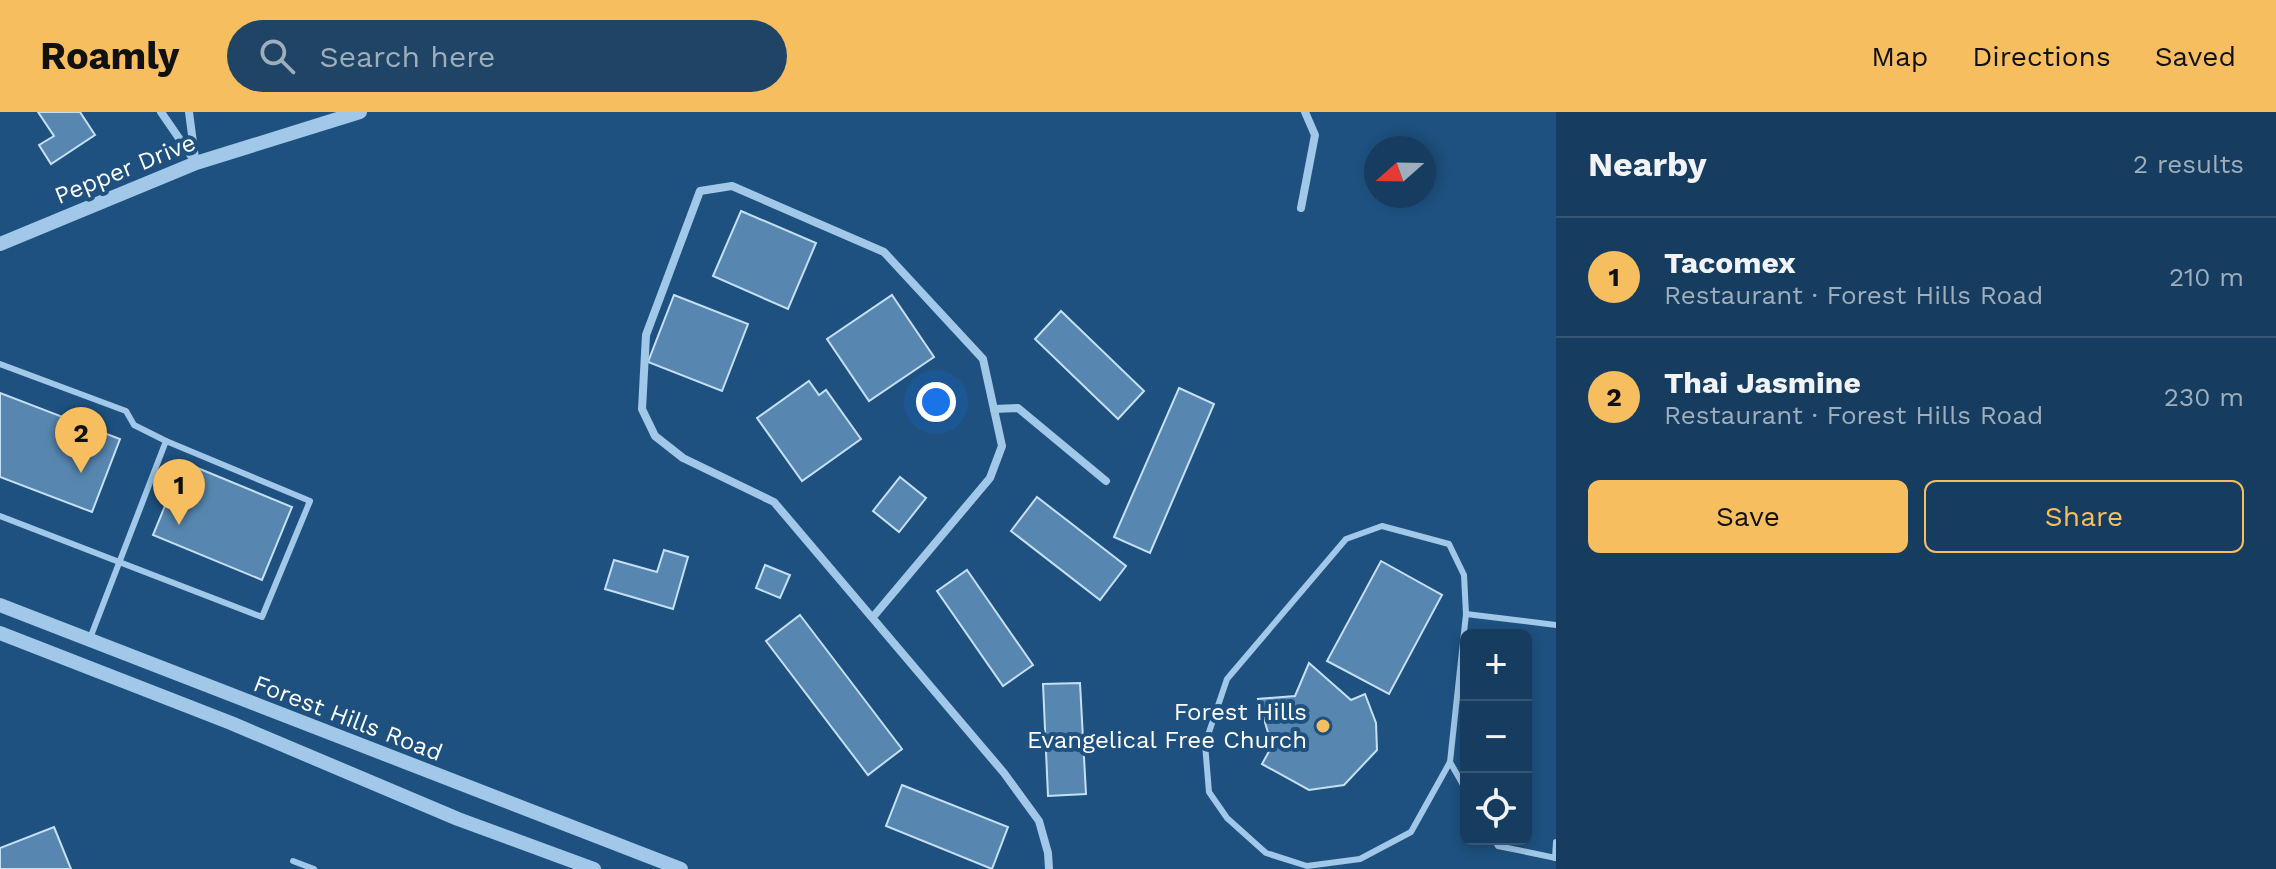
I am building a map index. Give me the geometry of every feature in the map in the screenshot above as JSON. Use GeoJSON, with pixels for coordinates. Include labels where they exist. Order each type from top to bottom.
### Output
{"type":"FeatureCollection","features":[{"type":"Feature","properties":{"kind":"street"},"geometry":{"type":"LineString","coordinates":[[161,112],[196,163]]}},
{"type":"Feature","properties":{"kind":"street"},"geometry":{"type":"LineString","coordinates":[[189,112],[196,163]]}},
{"type":"Feature","properties":{"kind":"street","name":"Pepper Drive"},"geometry":{"type":"LineString","coordinates":[[0,244],[196,163],[360,112]]}},
{"type":"Feature","properties":{"kind":"street"},"geometry":{"type":"LineString","coordinates":[[1301,208],[1315,135],[1305,112]]}},
{"type":"Feature","properties":{"kind":"street"},"geometry":{"type":"LineString","coordinates":[[873,617],[990,478],[1002,446],[983,359],[884,252],[732,186],[700,191],[646,335],[642,409],[655,436],[683,458],[774,502],[1004,773],[1039,821],[1049,869]]}},
{"type":"Feature","properties":{"kind":"street"},"geometry":{"type":"LineString","coordinates":[[994,409],[1018,408],[1106,481]]}},
{"type":"Feature","properties":{"kind":"street","name":"Forest Hills Road"},"geometry":{"type":"LineString","coordinates":[[0,605],[681,869]]}},
{"type":"Feature","properties":{"kind":"street","name":"Forest Hills Road"},"geometry":{"type":"LineString","coordinates":[[0,633],[231,723],[458,819],[594,869]]}},
{"type":"Feature","properties":{"kind":"street"},"geometry":{"type":"LineString","coordinates":[[141,688],[149,664]]}},
{"type":"Feature","properties":{"kind":"lane"},"geometry":{"type":"LineString","coordinates":[[0,364],[126,411],[134,425],[166,441],[310,501],[262,617],[0,516]]}},
{"type":"Feature","properties":{"kind":"lane"},"geometry":{"type":"LineString","coordinates":[[89,641],[166,441]]}},
{"type":"Feature","properties":{"kind":"lane"},"geometry":{"type":"LineString","coordinates":[[1382,526],[1449,544],[1464,575],[1466,614],[1450,762],[1411,832],[1360,859],[1307,866],[1266,853],[1227,818],[1209,792],[1205,744],[1227,679],[1346,539],[1382,526]]}},
{"type":"Feature","properties":{"kind":"lane"},"geometry":{"type":"LineString","coordinates":[[1466,614],[1556,625]]}},
{"type":"Feature","properties":{"kind":"lane"},"geometry":{"type":"LineString","coordinates":[[1450,762],[1460,780]]}},
{"type":"Feature","properties":{"kind":"lane"},"geometry":{"type":"LineString","coordinates":[[1497,845],[1556,858],[1556,842]]}},
{"type":"Feature","properties":{"kind":"lane"},"geometry":{"type":"LineString","coordinates":[[293,861],[314,869]]}},
{"type":"Feature","properties":{"kind":"building"},"geometry":{"type":"Polygon","coordinates":[[[38,112],[80,112],[95,135],[51,164],[39,145],[54,136],[38,112]]]}},
{"type":"Feature","properties":{"kind":"building"},"geometry":{"type":"Polygon","coordinates":[[[741,211],[816,243],[788,309],[713,276],[741,211]]]}},
{"type":"Feature","properties":{"kind":"building"},"geometry":{"type":"Polygon","coordinates":[[[674,295],[748,324],[722,391],[648,362],[674,295]]]}},
{"type":"Feature","properties":{"kind":"building"},"geometry":{"type":"Polygon","coordinates":[[[892,295],[934,357],[869,401],[827,339],[892,295]]]}},
{"type":"Feature","properties":{"kind":"building"},"geometry":{"type":"Polygon","coordinates":[[[1061,311],[1144,391],[1118,419],[1035,339],[1061,311]]]}},
{"type":"Feature","properties":{"kind":"building"},"geometry":{"type":"Polygon","coordinates":[[[809,381],[819,395],[826,390],[861,439],[802,481],[757,418],[809,381]]]}},
{"type":"Feature","properties":{"kind":"building"},"geometry":{"type":"Polygon","coordinates":[[[1179,388],[1214,404],[1150,553],[1114,537],[1179,388]]]}},
{"type":"Feature","properties":{"kind":"building"},"geometry":{"type":"Polygon","coordinates":[[[0,393],[120,439],[92,512],[0,477],[0,393]]]}},
{"type":"Feature","properties":{"kind":"building"},"geometry":{"type":"Polygon","coordinates":[[[183,462],[292,507],[262,580],[153,535],[183,462]]]}},
{"type":"Feature","properties":{"kind":"building"},"geometry":{"type":"Polygon","coordinates":[[[900,477],[926,498],[899,532],[873,511],[900,477]]]}},
{"type":"Feature","properties":{"kind":"building"},"geometry":{"type":"Polygon","coordinates":[[[1037,497],[1126,566],[1100,600],[1011,531],[1037,497]]]}},
{"type":"Feature","properties":{"kind":"building"},"geometry":{"type":"Polygon","coordinates":[[[664,550],[688,557],[673,609],[605,589],[614,560],[657,572],[664,550]]]}},
{"type":"Feature","properties":{"kind":"building"},"geometry":{"type":"Polygon","coordinates":[[[1381,561],[1442,595],[1389,694],[1327,661],[1381,561]]]}},
{"type":"Feature","properties":{"kind":"building"},"geometry":{"type":"Polygon","coordinates":[[[765,565],[790,575],[780,598],[756,588],[765,565]]]}},
{"type":"Feature","properties":{"kind":"building"},"geometry":{"type":"Polygon","coordinates":[[[967,570],[1033,665],[1003,686],[937,591],[967,570]]]}},
{"type":"Feature","properties":{"kind":"building"},"geometry":{"type":"Polygon","coordinates":[[[800,615],[902,749],[868,775],[766,641],[800,615]]]}},
{"type":"Feature","properties":{"kind":"building"},"geometry":{"type":"Polygon","coordinates":[[[1309,663],[1351,700],[1365,694],[1376,723],[1377,750],[1344,785],[1309,790],[1262,764],[1272,746],[1258,699],[1295,696],[1309,663]]]}},
{"type":"Feature","properties":{"kind":"building"},"geometry":{"type":"Polygon","coordinates":[[[1080,683],[1086,794],[1048,796],[1043,684],[1080,683]]]}},
{"type":"Feature","properties":{"kind":"building"},"geometry":{"type":"Polygon","coordinates":[[[902,785],[1008,827],[992,869],[886,826],[902,785]]]}},
{"type":"Feature","properties":{"kind":"building"},"geometry":{"type":"Polygon","coordinates":[[[54,827],[71,869],[0,869],[0,848],[54,827]]]}},
{"type":"Feature","properties":{"kind":"place","name":"Thai Jasmine"},"geometry":{"type":"Point","coordinates":[81,473]}},
{"type":"Feature","properties":{"kind":"place","name":"Tacomex"},"geometry":{"type":"Point","coordinates":[179,525]}},
{"type":"Feature","properties":{"kind":"place","name":"Forest Hills Evangelical Free Church"},"geometry":{"type":"Point","coordinates":[1323,726]}}]}
